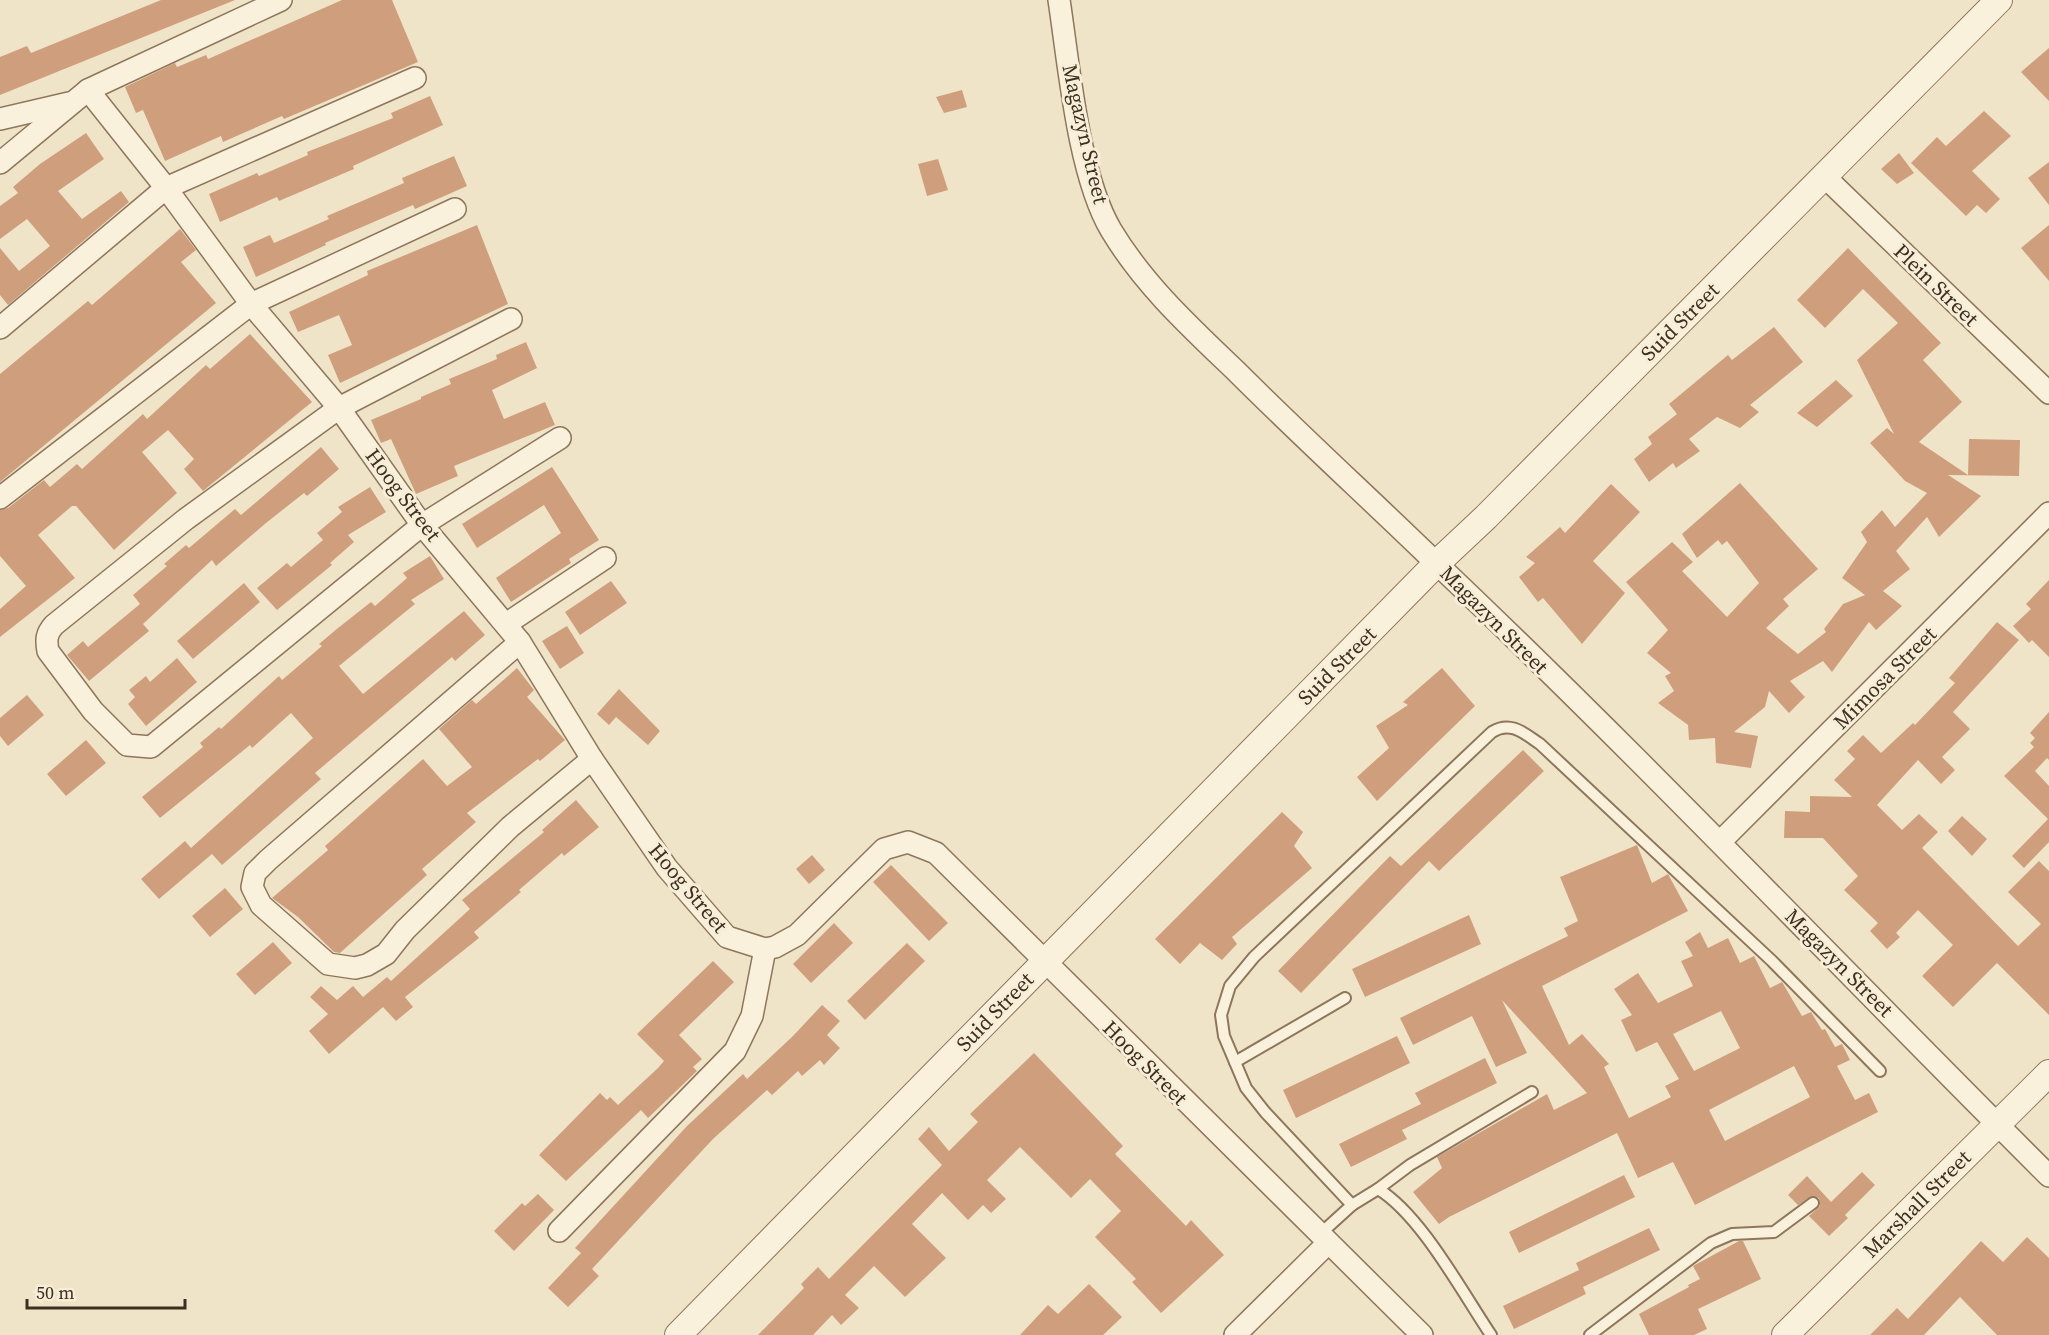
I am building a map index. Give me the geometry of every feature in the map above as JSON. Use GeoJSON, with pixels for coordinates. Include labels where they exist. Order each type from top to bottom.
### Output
{"type":"FeatureCollection","features":[{"type":"Feature","properties":{"kind":"street"},"geometry":{"type":"LineString","coordinates":[[0,119],[81,96],[281,0]]}},
{"type":"Feature","properties":{"kind":"street","name":"Magazyn Street"},"geometry":{"type":"LineString","coordinates":[[1059,0],[1076,109],[1093,190],[1108,226],[1130,260],[1166,302],[1332,466],[1437,563],[1720,842],[2049,1176]]}},
{"type":"Feature","properties":{"kind":"street","name":"Suid Street"},"geometry":{"type":"LineString","coordinates":[[678,1335],[1372,632],[1437,563],[1999,0]]}},
{"type":"Feature","properties":{"kind":"street"},"geometry":{"type":"LineString","coordinates":[[0,328],[166,188],[415,78]]}},
{"type":"Feature","properties":{"kind":"street"},"geometry":{"type":"LineString","coordinates":[[0,163],[81,96]]}},
{"type":"Feature","properties":{"kind":"street","name":"Hoog Street"},"geometry":{"type":"LineString","coordinates":[[81,96],[166,188],[251,304],[339,408],[422,525],[520,642],[592,759],[667,868],[726,937],[765,949],[775,947],[797,935],[885,849],[908,842],[936,853],[1323,1240],[1422,1335]]}},
{"type":"Feature","properties":{"kind":"street","name":"Plein Street"},"geometry":{"type":"LineString","coordinates":[[1824,177],[2049,393]]}},
{"type":"Feature","properties":{"kind":"street"},"geometry":{"type":"LineString","coordinates":[[0,498],[251,304],[455,209]]}},
{"type":"Feature","properties":{"kind":"street"},"geometry":{"type":"LineString","coordinates":[[511,320],[339,408],[186,519],[54,625],[48,632],[46,640],[54,662],[93,711],[127,745],[151,747],[422,525],[560,438]]}},
{"type":"Feature","properties":{"kind":"street","name":"Mimosa Street"},"geometry":{"type":"LineString","coordinates":[[1720,842],[2049,513]]}},
{"type":"Feature","properties":{"kind":"street"},"geometry":{"type":"LineString","coordinates":[[506,624],[605,558]]}},
{"type":"Feature","properties":{"kind":"street"},"geometry":{"type":"LineString","coordinates":[[520,642],[268,860],[254,878],[252,887],[258,899],[282,925],[328,964],[344,968],[367,964],[386,954],[405,930],[510,827],[592,759]]}},
{"type":"Feature","properties":{"kind":"street"},"geometry":{"type":"LineString","coordinates":[[559,1230],[735,1051],[752,1016],[765,949]]}},
{"type":"Feature","properties":{"kind":"street","name":"Marshall Street"},"geometry":{"type":"LineString","coordinates":[[1785,1335],[2049,1073]]}},
{"type":"Feature","properties":{"kind":"street"},"geometry":{"type":"LineString","coordinates":[[1235,1335],[1323,1240]]}},
{"type":"Feature","properties":{"kind":"lane"},"geometry":{"type":"LineString","coordinates":[[1352,1205],[1265,1112],[1246,1088],[1224,1035],[1221,1016],[1230,986],[1254,957],[1492,732],[1507,727],[1523,731],[1540,744],[1772,961],[1880,1071]]}},
{"type":"Feature","properties":{"kind":"lane"},"geometry":{"type":"LineString","coordinates":[[1235,1062],[1345,998]]}},
{"type":"Feature","properties":{"kind":"lane"},"geometry":{"type":"LineString","coordinates":[[1323,1240],[1352,1205],[1410,1164],[1532,1092]]}},
{"type":"Feature","properties":{"kind":"lane"},"geometry":{"type":"LineString","coordinates":[[1377,1189],[1395,1200],[1412,1218],[1491,1335]]}},
{"type":"Feature","properties":{"kind":"lane"},"geometry":{"type":"LineString","coordinates":[[1590,1335],[1711,1243],[1732,1234],[1774,1232],[1814,1203]]}},
{"type":"Feature","properties":{"kind":"building"},"geometry":{"type":"Polygon","coordinates":[[[161,0],[235,0],[0,95],[0,57],[27,46],[31,53],[161,0]]]}},
{"type":"Feature","properties":{"kind":"building"},"geometry":{"type":"Polygon","coordinates":[[[342,0],[392,0],[418,62],[284,119],[282,116],[223,142],[221,136],[165,161],[143,110],[136,113],[125,87],[175,63],[177,67],[206,55],[208,59],[342,0]]]}},
{"type":"Feature","properties":{"kind":"building"},"geometry":{"type":"Polygon","coordinates":[[[2049,48],[2049,101],[2021,72],[2049,48]]]}},
{"type":"Feature","properties":{"kind":"building"},"geometry":{"type":"Polygon","coordinates":[[[962,90],[967,107],[944,113],[936,97],[962,90]]]}},
{"type":"Feature","properties":{"kind":"building"},"geometry":{"type":"Polygon","coordinates":[[[430,96],[443,125],[353,166],[354,169],[279,201],[277,197],[220,222],[209,194],[257,173],[259,176],[308,155],[307,152],[393,118],[391,113],[430,96]]]}},
{"type":"Feature","properties":{"kind":"building"},"geometry":{"type":"Polygon","coordinates":[[[1984,111],[2011,136],[1972,171],[2000,199],[1986,213],[1977,205],[1966,216],[1911,163],[1937,137],[1946,146],[1984,111]]]}},
{"type":"Feature","properties":{"kind":"building"},"geometry":{"type":"Polygon","coordinates":[[[86,133],[104,159],[58,191],[82,219],[121,191],[129,202],[8,305],[0,295],[0,248],[19,271],[50,246],[27,219],[0,239],[0,206],[18,193],[13,187],[40,164],[86,133]]]}},
{"type":"Feature","properties":{"kind":"building"},"geometry":{"type":"Polygon","coordinates":[[[1899,153],[1914,173],[1897,184],[1881,169],[1899,153]]]}},
{"type":"Feature","properties":{"kind":"building"},"geometry":{"type":"Polygon","coordinates":[[[454,156],[467,186],[415,209],[413,205],[325,243],[326,245],[256,277],[243,247],[270,235],[274,243],[329,219],[327,216],[404,183],[402,178],[454,156]]]}},
{"type":"Feature","properties":{"kind":"building"},"geometry":{"type":"Polygon","coordinates":[[[938,159],[948,190],[927,196],[918,164],[938,159]]]}},
{"type":"Feature","properties":{"kind":"building"},"geometry":{"type":"Polygon","coordinates":[[[2049,162],[2049,205],[2028,178],[2049,162]]]}},
{"type":"Feature","properties":{"kind":"building"},"geometry":{"type":"Polygon","coordinates":[[[477,225],[508,304],[340,383],[328,355],[352,345],[339,315],[298,332],[289,312],[368,275],[367,271],[477,225]]]}},
{"type":"Feature","properties":{"kind":"building"},"geometry":{"type":"Polygon","coordinates":[[[2049,225],[2049,281],[2021,248],[2049,225]]]}},
{"type":"Feature","properties":{"kind":"building"},"geometry":{"type":"Polygon","coordinates":[[[180,229],[196,250],[181,262],[216,303],[0,482],[0,374],[88,301],[92,305],[180,229]]]}},
{"type":"Feature","properties":{"kind":"building"},"geometry":{"type":"Polygon","coordinates":[[[1848,248],[1941,343],[1923,360],[1962,402],[1919,442],[1968,475],[1969,439],[2020,440],[2019,476],[1948,475],[1981,496],[1939,537],[1927,517],[1896,551],[1910,569],[1883,591],[1902,606],[1876,630],[1869,622],[1832,672],[1823,661],[1790,681],[1805,697],[1789,713],[1769,691],[1765,707],[1734,732],[1758,736],[1751,768],[1716,763],[1715,738],[1689,740],[1688,725],[1658,703],[1674,691],[1665,676],[1671,673],[1647,653],[1668,630],[1626,582],[1672,542],[1693,562],[1682,571],[1727,617],[1759,583],[1727,541],[1722,545],[1718,540],[1697,558],[1682,534],[1740,483],[1818,569],[1783,599],[1789,606],[1766,628],[1798,654],[1826,632],[1824,629],[1843,604],[1865,595],[1842,578],[1867,542],[1861,532],[1882,510],[1895,527],[1927,493],[1905,481],[1870,443],[1887,428],[1894,434],[1857,360],[1898,323],[1863,289],[1825,328],[1797,300],[1848,248]]]}},
{"type":"Feature","properties":{"kind":"building"},"geometry":{"type":"Polygon","coordinates":[[[1774,327],[1803,362],[1750,405],[1759,412],[1740,428],[1717,417],[1689,439],[1700,451],[1676,468],[1673,463],[1649,482],[1634,459],[1652,444],[1648,437],[1677,414],[1669,404],[1728,355],[1732,360],[1774,327]]]}},
{"type":"Feature","properties":{"kind":"building"},"geometry":{"type":"Polygon","coordinates":[[[250,334],[312,402],[203,491],[184,469],[194,459],[168,430],[142,452],[177,493],[114,550],[76,506],[72,506],[38,535],[75,578],[0,637],[0,609],[26,586],[0,556],[0,510],[8,508],[44,480],[50,487],[77,464],[82,469],[143,414],[147,419],[206,365],[210,369],[250,334]]]}},
{"type":"Feature","properties":{"kind":"building"},"geometry":{"type":"Polygon","coordinates":[[[526,342],[537,368],[492,390],[504,419],[545,402],[555,425],[454,466],[458,476],[416,494],[391,439],[381,443],[371,420],[451,384],[449,379],[497,359],[496,355],[526,342]]]}},
{"type":"Feature","properties":{"kind":"building"},"geometry":{"type":"Polygon","coordinates":[[[1836,380],[1853,396],[1817,427],[1797,413],[1836,380]]]}},
{"type":"Feature","properties":{"kind":"building"},"geometry":{"type":"Polygon","coordinates":[[[321,447],[339,469],[307,496],[304,493],[216,566],[212,560],[143,624],[149,631],[89,681],[67,655],[83,641],[88,647],[140,604],[133,595],[167,566],[164,564],[186,545],[189,548],[235,509],[241,515],[321,447]]]}},
{"type":"Feature","properties":{"kind":"building"},"geometry":{"type":"Polygon","coordinates":[[[552,467],[599,540],[569,559],[571,563],[511,602],[496,578],[561,533],[544,505],[477,548],[462,524],[552,467]]]}},
{"type":"Feature","properties":{"kind":"building"},"geometry":{"type":"Polygon","coordinates":[[[1611,484],[1640,512],[1593,561],[1625,593],[1582,644],[1543,598],[1538,602],[1519,577],[1535,563],[1526,557],[1560,527],[1565,533],[1611,484]]]}},
{"type":"Feature","properties":{"kind":"building"},"geometry":{"type":"Polygon","coordinates":[[[370,487],[386,512],[348,535],[354,542],[330,563],[332,565],[277,610],[257,588],[287,563],[291,567],[323,540],[317,533],[342,512],[338,507],[370,487]]]}},
{"type":"Feature","properties":{"kind":"building"},"geometry":{"type":"Polygon","coordinates":[[[430,556],[444,579],[411,600],[415,604],[339,666],[363,694],[464,611],[485,635],[455,661],[452,657],[315,773],[321,779],[222,865],[212,854],[159,899],[141,879],[185,841],[191,848],[313,738],[291,713],[252,748],[250,745],[160,818],[142,797],[203,747],[200,743],[219,727],[221,729],[279,676],[282,680],[322,646],[319,644],[338,628],[371,602],[375,606],[407,578],[403,573],[430,556]]]}},
{"type":"Feature","properties":{"kind":"building"},"geometry":{"type":"Polygon","coordinates":[[[2049,580],[2049,657],[2032,640],[2029,643],[2013,626],[2031,609],[2026,604],[2049,580]]]}},
{"type":"Feature","properties":{"kind":"building"},"geometry":{"type":"Polygon","coordinates":[[[611,581],[627,603],[580,635],[565,612],[611,581]]]}},
{"type":"Feature","properties":{"kind":"building"},"geometry":{"type":"Polygon","coordinates":[[[244,583],[260,602],[193,659],[177,641],[244,583]]]}},
{"type":"Feature","properties":{"kind":"building"},"geometry":{"type":"Polygon","coordinates":[[[1997,622],[2019,640],[1953,712],[1970,729],[1942,757],[1955,770],[1941,784],[1918,760],[1877,805],[1902,830],[1919,814],[1938,832],[1922,848],[2018,946],[2041,924],[2008,892],[2039,861],[2049,871],[2049,1015],[1997,963],[1953,1007],[1922,976],[1953,945],[1918,910],[1896,933],[1900,937],[1887,949],[1870,931],[1878,923],[1844,890],[1858,876],[1823,838],[1784,838],[1785,811],[1810,812],[1810,796],[1852,797],[1834,780],[1855,759],[1847,751],[1863,735],[1881,753],[1913,723],[1915,725],[1955,683],[1949,678],[1997,622]]]}},
{"type":"Feature","properties":{"kind":"building"},"geometry":{"type":"Polygon","coordinates":[[[567,626],[584,653],[560,669],[542,641],[567,626]]]}},
{"type":"Feature","properties":{"kind":"building"},"geometry":{"type":"Polygon","coordinates":[[[177,658],[197,682],[146,726],[128,704],[135,697],[129,690],[146,676],[150,682],[177,658]]]}},
{"type":"Feature","properties":{"kind":"building"},"geometry":{"type":"Polygon","coordinates":[[[517,668],[534,690],[527,697],[565,740],[540,761],[538,759],[467,813],[476,822],[422,869],[427,875],[340,953],[334,952],[298,917],[272,898],[328,850],[325,846],[423,759],[447,786],[472,767],[439,729],[472,700],[476,704],[517,668]]]}},
{"type":"Feature","properties":{"kind":"building"},"geometry":{"type":"Polygon","coordinates":[[[1442,668],[1475,706],[1377,801],[1357,777],[1389,748],[1376,726],[1408,705],[1403,702],[1442,668]]]}},
{"type":"Feature","properties":{"kind":"building"},"geometry":{"type":"Polygon","coordinates":[[[619,689],[660,731],[648,745],[616,717],[609,725],[597,714],[619,689]]]}},
{"type":"Feature","properties":{"kind":"building"},"geometry":{"type":"Polygon","coordinates":[[[27,695],[44,715],[8,746],[0,736],[0,718],[27,695]]]}},
{"type":"Feature","properties":{"kind":"building"},"geometry":{"type":"Polygon","coordinates":[[[2049,712],[2049,760],[2047,758],[2035,771],[2049,786],[2049,842],[2024,868],[2012,856],[2048,819],[2004,776],[2034,747],[2030,743],[2035,738],[2030,733],[2049,712]]]}},
{"type":"Feature","properties":{"kind":"building"},"geometry":{"type":"Polygon","coordinates":[[[86,740],[106,763],[66,796],[47,774],[86,740]]]}},
{"type":"Feature","properties":{"kind":"building"},"geometry":{"type":"Polygon","coordinates":[[[1523,750],[1544,771],[1439,871],[1429,861],[1301,993],[1278,971],[1390,856],[1401,866],[1523,750]]]}},
{"type":"Feature","properties":{"kind":"building"},"geometry":{"type":"Polygon","coordinates":[[[576,800],[599,827],[564,856],[562,853],[519,890],[521,892],[474,932],[479,938],[405,997],[413,1007],[396,1021],[383,1007],[329,1054],[309,1031],[328,1014],[310,997],[321,986],[337,1000],[353,986],[363,997],[387,977],[391,981],[470,909],[462,900],[544,832],[542,830],[576,800]]]}},
{"type":"Feature","properties":{"kind":"building"},"geometry":{"type":"Polygon","coordinates":[[[1282,812],[1303,832],[1294,846],[1312,868],[1232,937],[1237,944],[1222,960],[1200,943],[1180,964],[1155,939],[1282,812]]]}},
{"type":"Feature","properties":{"kind":"building"},"geometry":{"type":"Polygon","coordinates":[[[1962,816],[1987,839],[1972,856],[1948,831],[1962,816]]]}},
{"type":"Feature","properties":{"kind":"building"},"geometry":{"type":"Polygon","coordinates":[[[1637,845],[1652,883],[1668,874],[1688,911],[1542,986],[1569,1045],[1582,1034],[1609,1064],[1604,1067],[1629,1118],[1671,1097],[1665,1086],[1679,1079],[1657,1042],[1636,1052],[1621,1020],[1632,1015],[1614,989],[1638,973],[1658,1003],[1693,986],[1681,961],[1693,956],[1685,942],[1700,932],[1708,948],[1728,938],[1740,963],[1754,956],[1770,988],[1782,982],[1802,1016],[1811,1012],[1822,1030],[1825,1029],[1835,1047],[1842,1044],[1850,1060],[1837,1066],[1855,1100],[1869,1093],[1878,1112],[1695,1205],[1673,1162],[1638,1178],[1617,1133],[1439,1224],[1413,1192],[1442,1168],[1437,1157],[1547,1094],[1554,1110],[1587,1093],[1502,1000],[1527,1053],[1496,1067],[1472,1016],[1413,1045],[1400,1018],[1568,936],[1564,928],[1578,921],[1560,877],[1637,845]],[[1721,1011],[1673,1034],[1694,1071],[1740,1048],[1721,1011]],[[1794,1066],[1709,1110],[1725,1141],[1810,1097],[1794,1066]]]}},
{"type":"Feature","properties":{"kind":"building"},"geometry":{"type":"Polygon","coordinates":[[[812,855],[825,870],[809,884],[796,869],[812,855]]]}},
{"type":"Feature","properties":{"kind":"building"},"geometry":{"type":"Polygon","coordinates":[[[891,865],[948,923],[929,941],[873,882],[891,865]]]}},
{"type":"Feature","properties":{"kind":"building"},"geometry":{"type":"Polygon","coordinates":[[[225,888],[243,909],[210,937],[192,916],[225,888]]]}},
{"type":"Feature","properties":{"kind":"building"},"geometry":{"type":"Polygon","coordinates":[[[1469,915],[1481,944],[1365,997],[1352,969],[1469,915]]]}},
{"type":"Feature","properties":{"kind":"building"},"geometry":{"type":"Polygon","coordinates":[[[834,923],[853,943],[811,983],[793,964],[834,923]]]}},
{"type":"Feature","properties":{"kind":"building"},"geometry":{"type":"Polygon","coordinates":[[[273,942],[292,963],[255,995],[236,974],[273,942]]]}},
{"type":"Feature","properties":{"kind":"building"},"geometry":{"type":"Polygon","coordinates":[[[907,943],[925,961],[865,1020],[847,1001],[907,943]]]}},
{"type":"Feature","properties":{"kind":"building"},"geometry":{"type":"Polygon","coordinates":[[[713,961],[734,982],[679,1035],[702,1059],[693,1067],[697,1071],[648,1118],[641,1110],[566,1181],[539,1155],[600,1093],[607,1100],[610,1097],[618,1105],[658,1068],[664,1061],[637,1034],[713,961]]]}},
{"type":"Feature","properties":{"kind":"building"},"geometry":{"type":"Polygon","coordinates":[[[822,1005],[840,1021],[827,1035],[840,1048],[824,1065],[820,1060],[802,1076],[798,1071],[772,1095],[767,1090],[713,1139],[592,1269],[599,1276],[568,1307],[548,1288],[581,1253],[575,1248],[687,1126],[743,1074],[747,1079],[822,1005]]]}},
{"type":"Feature","properties":{"kind":"building"},"geometry":{"type":"Polygon","coordinates":[[[1397,1036],[1410,1063],[1296,1118],[1283,1090],[1397,1036]]]}},
{"type":"Feature","properties":{"kind":"building"},"geometry":{"type":"Polygon","coordinates":[[[1034,1053],[1123,1146],[1115,1154],[1186,1226],[1191,1220],[1224,1255],[1161,1313],[1132,1282],[1136,1279],[1095,1237],[1121,1211],[1090,1179],[1071,1198],[1020,1147],[987,1180],[1006,1199],[991,1213],[983,1205],[968,1220],[942,1193],[912,1224],[946,1258],[905,1297],[874,1266],[845,1295],[859,1308],[841,1325],[832,1315],[813,1335],[758,1335],[804,1288],[801,1284],[818,1267],[829,1279],[942,1165],[918,1139],[929,1127],[949,1151],[978,1122],[970,1114],[1034,1053]]]}},
{"type":"Feature","properties":{"kind":"building"},"geometry":{"type":"Polygon","coordinates":[[[1485,1058],[1497,1083],[1402,1130],[1407,1139],[1351,1167],[1339,1144],[1421,1104],[1415,1093],[1485,1058]]]}},
{"type":"Feature","properties":{"kind":"building"},"geometry":{"type":"Polygon","coordinates":[[[1862,1172],[1875,1185],[1845,1215],[1848,1218],[1829,1236],[1809,1216],[1820,1206],[1819,1198],[1812,1196],[1798,1205],[1788,1195],[1807,1176],[1831,1202],[1862,1172]]]}},
{"type":"Feature","properties":{"kind":"building"},"geometry":{"type":"Polygon","coordinates":[[[1624,1175],[1635,1197],[1519,1253],[1509,1232],[1624,1175]]]}},
{"type":"Feature","properties":{"kind":"building"},"geometry":{"type":"Polygon","coordinates":[[[538,1194],[554,1210],[514,1251],[494,1231],[522,1203],[525,1206],[538,1194]]]}},
{"type":"Feature","properties":{"kind":"building"},"geometry":{"type":"Polygon","coordinates":[[[1649,1228],[1660,1250],[1583,1287],[1586,1294],[1514,1329],[1503,1306],[1579,1270],[1576,1263],[1649,1228]]]}},
{"type":"Feature","properties":{"kind":"building"},"geometry":{"type":"Polygon","coordinates":[[[2027,1237],[2049,1258],[2049,1335],[1997,1335],[1960,1297],[1924,1335],[1870,1335],[1897,1308],[1908,1319],[1981,1241],[2003,1262],[2027,1237]]]}},
{"type":"Feature","properties":{"kind":"building"},"geometry":{"type":"Polygon","coordinates":[[[1743,1241],[1761,1279],[1698,1309],[1707,1329],[1694,1335],[1649,1335],[1639,1314],[1700,1279],[1693,1266],[1743,1241]]]}},
{"type":"Feature","properties":{"kind":"building"},"geometry":{"type":"Polygon","coordinates":[[[1089,1284],[1122,1317],[1103,1335],[1020,1335],[1048,1305],[1058,1314],[1089,1284]]]}}]}
